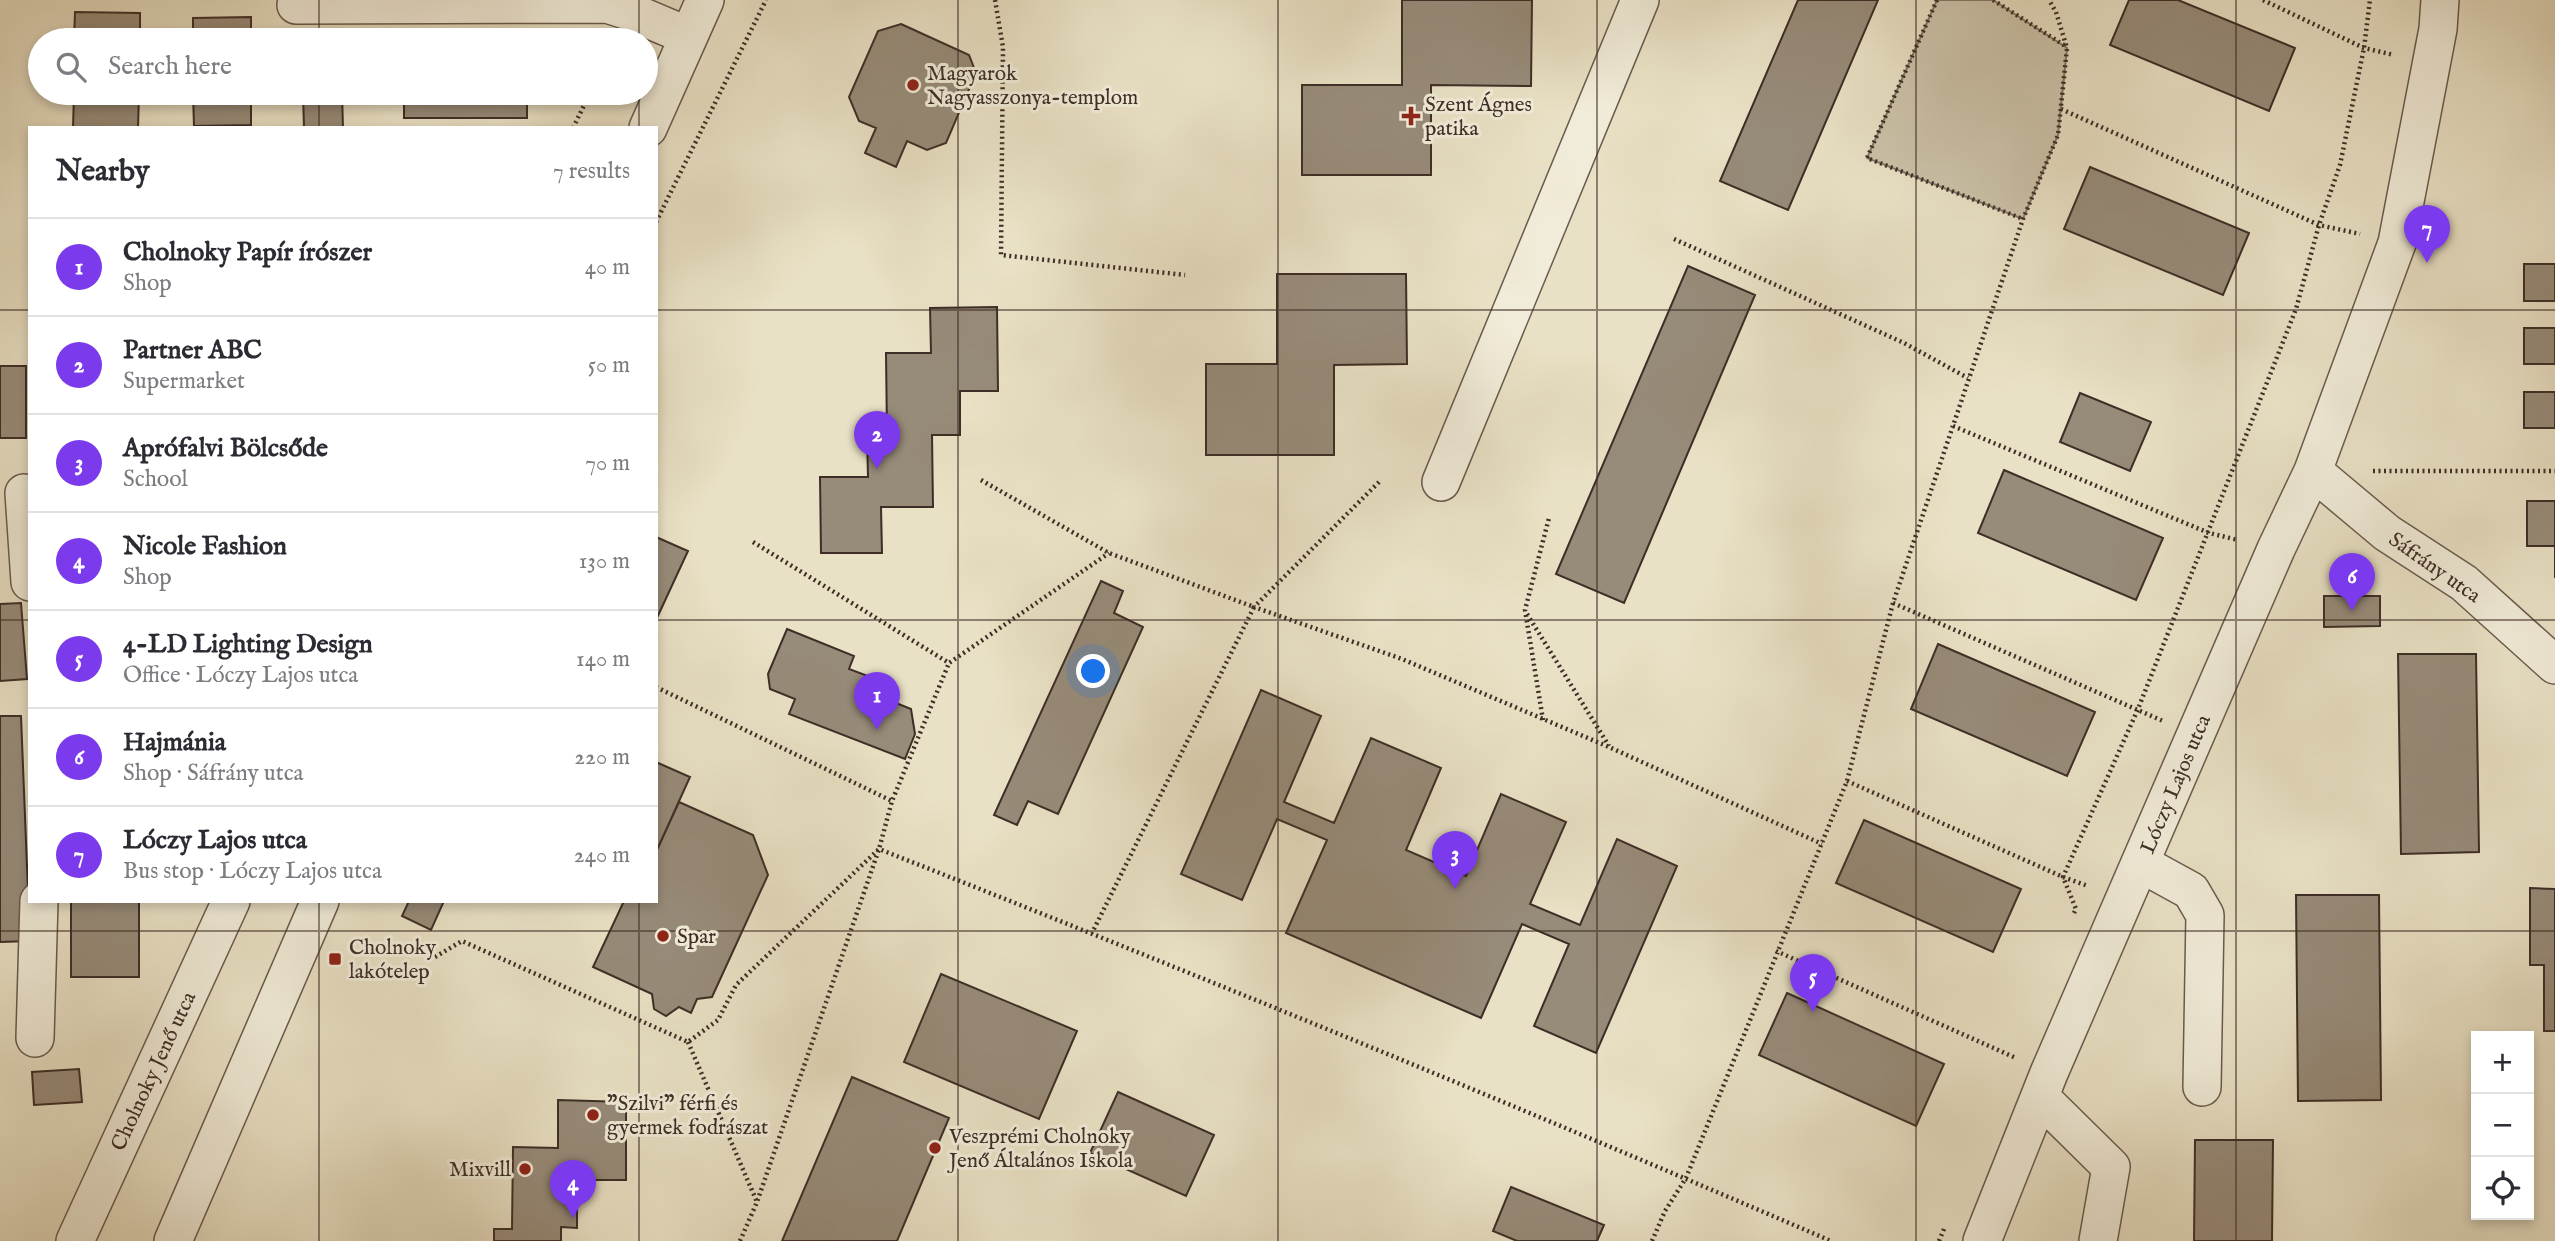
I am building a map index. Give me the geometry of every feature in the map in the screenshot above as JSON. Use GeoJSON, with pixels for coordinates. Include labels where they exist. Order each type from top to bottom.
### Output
{"type":"FeatureCollection","features":[{"type":"Feature","properties":{"kind":"street"},"geometry":{"type":"LineString","coordinates":[[649,126],[705,0]]}},
{"type":"Feature","properties":{"kind":"street"},"geometry":{"type":"LineString","coordinates":[[1441,482],[1640,0]]}},
{"type":"Feature","properties":{"kind":"street","name":"Lóczy Lajos utca"},"geometry":{"type":"LineString","coordinates":[[1982,1241],[2044,1085],[2276,549],[2313,471],[2398,243],[2438,29],[2440,0]]}},
{"type":"Feature","properties":{"kind":"street"},"geometry":{"type":"LineString","coordinates":[[296,5],[607,4],[629,10],[688,36]]}},
{"type":"Feature","properties":{"kind":"street","name":"Sáfrány utca"},"geometry":{"type":"LineString","coordinates":[[2313,471],[2387,533],[2464,583],[2555,665]]}},
{"type":"Feature","properties":{"kind":"street"},"geometry":{"type":"LineString","coordinates":[[18,494],[28,567]]}},
{"type":"Feature","properties":{"kind":"street"},"geometry":{"type":"LineString","coordinates":[[2140,863],[2191,891],[2205,915],[2202,1087]]}},
{"type":"Feature","properties":{"kind":"street"},"geometry":{"type":"LineString","coordinates":[[35,1038],[39,903]]}},
{"type":"Feature","properties":{"kind":"street","name":"Cholnoky Jenő utca"},"geometry":{"type":"LineString","coordinates":[[75,1241],[230,903]]}},
{"type":"Feature","properties":{"kind":"street"},"geometry":{"type":"LineString","coordinates":[[173,1241],[319,903]]}},
{"type":"Feature","properties":{"kind":"street"},"geometry":{"type":"LineString","coordinates":[[2044,1085],[2111,1167],[2098,1241]]}},
{"type":"Feature","properties":{"kind":"path"},"geometry":{"type":"LineString","coordinates":[[658,218],[766,0]]}},
{"type":"Feature","properties":{"kind":"path"},"geometry":{"type":"LineString","coordinates":[[995,0],[1003,47],[1001,255],[1185,275]]}},
{"type":"Feature","properties":{"kind":"path"},"geometry":{"type":"LineString","coordinates":[[1937,0],[1867,158],[2023,219]]}},
{"type":"Feature","properties":{"kind":"path"},"geometry":{"type":"LineString","coordinates":[[1993,0],[2067,48]]}},
{"type":"Feature","properties":{"kind":"path"},"geometry":{"type":"LineString","coordinates":[[1652,1241],[1665,1210],[1686,1178],[1847,781],[1893,603],[2023,219],[2058,135],[2067,48],[2056,12],[2049,0]]}},
{"type":"Feature","properties":{"kind":"path"},"geometry":{"type":"LineString","coordinates":[[2263,0],[2364,48],[2432,63]]}},
{"type":"Feature","properties":{"kind":"path"},"geometry":{"type":"LineString","coordinates":[[2070,921],[2076,909],[2063,877],[2138,709],[2296,309],[2319,225],[2340,165],[2364,48],[2370,0]]}},
{"type":"Feature","properties":{"kind":"path"},"geometry":{"type":"LineString","coordinates":[[574,126],[584,105]]}},
{"type":"Feature","properties":{"kind":"path"},"geometry":{"type":"LineString","coordinates":[[2061,109],[2319,225],[2398,243]]}},
{"type":"Feature","properties":{"kind":"path"},"geometry":{"type":"LineString","coordinates":[[1674,239],[1904,343],[1968,378]]}},
{"type":"Feature","properties":{"kind":"path"},"geometry":{"type":"LineString","coordinates":[[1953,426],[2209,533],[2276,549]]}},
{"type":"Feature","properties":{"kind":"path"},"geometry":{"type":"LineString","coordinates":[[2313,471],[2555,471]]}},
{"type":"Feature","properties":{"kind":"path"},"geometry":{"type":"LineString","coordinates":[[981,480],[1109,553],[1402,659],[1609,747],[1822,844]]}},
{"type":"Feature","properties":{"kind":"path"},"geometry":{"type":"LineString","coordinates":[[1092,933],[1254,607],[1379,482]]}},
{"type":"Feature","properties":{"kind":"path"},"geometry":{"type":"LineString","coordinates":[[1543,720],[1525,610],[1549,518]]}},
{"type":"Feature","properties":{"kind":"path"},"geometry":{"type":"LineString","coordinates":[[753,542],[949,663]]}},
{"type":"Feature","properties":{"kind":"path"},"geometry":{"type":"LineString","coordinates":[[740,1241],[757,1202],[879,849],[892,801],[949,663],[1109,553]]}},
{"type":"Feature","properties":{"kind":"path"},"geometry":{"type":"LineString","coordinates":[[1893,603],[2138,709],[2195,737]]}},
{"type":"Feature","properties":{"kind":"path"},"geometry":{"type":"LineString","coordinates":[[1525,610],[1609,747]]}},
{"type":"Feature","properties":{"kind":"path"},"geometry":{"type":"LineString","coordinates":[[658,688],[892,801]]}},
{"type":"Feature","properties":{"kind":"path"},"geometry":{"type":"LineString","coordinates":[[1847,781],[2063,877],[2125,899]]}},
{"type":"Feature","properties":{"kind":"path"},"geometry":{"type":"LineString","coordinates":[[879,849],[1092,933],[1686,1178],[1831,1241]]}},
{"type":"Feature","properties":{"kind":"path"},"geometry":{"type":"LineString","coordinates":[[688,1042],[718,1020],[736,985],[879,849]]}},
{"type":"Feature","properties":{"kind":"path"},"geometry":{"type":"LineString","coordinates":[[435,957],[462,941],[688,1042],[757,1202]]}},
{"type":"Feature","properties":{"kind":"path"},"geometry":{"type":"LineString","coordinates":[[1776,951],[2012,1056],[2044,1085]]}},
{"type":"Feature","properties":{"kind":"path"},"geometry":{"type":"LineString","coordinates":[[2007,1069],[2018,1044]]}},
{"type":"Feature","properties":{"kind":"path"},"geometry":{"type":"LineString","coordinates":[[1939,1241],[1949,1216]]}},
{"type":"Feature","properties":{"kind":"shaded area"},"geometry":{"type":"Polygon","coordinates":[[[1937,0],[1993,0],[2067,48],[2058,135],[2023,219],[1867,158],[1937,0]]]}},
{"type":"Feature","properties":{"kind":"building"},"geometry":{"type":"Polygon","coordinates":[[[1402,0],[1532,0],[1531,86],[1431,85],[1431,175],[1302,175],[1302,85],[1402,85],[1402,0]]]}},
{"type":"Feature","properties":{"kind":"building"},"geometry":{"type":"Polygon","coordinates":[[[1798,0],[1878,0],[1788,210],[1720,181],[1798,0]]]}},
{"type":"Feature","properties":{"kind":"building"},"geometry":{"type":"Polygon","coordinates":[[[2129,0],[2178,0],[2295,48],[2269,111],[2110,45],[2129,0]]]}},
{"type":"Feature","properties":{"kind":"building"},"geometry":{"type":"Polygon","coordinates":[[[75,12],[140,13],[140,28],[74,28],[75,12]]]}},
{"type":"Feature","properties":{"kind":"building"},"geometry":{"type":"Polygon","coordinates":[[[251,17],[251,28],[193,28],[193,18],[251,17]]]}},
{"type":"Feature","properties":{"kind":"building","name":"Magyarok Nagyasszonya-templom"},"geometry":{"type":"Polygon","coordinates":[[[901,24],[969,55],[976,73],[946,143],[927,150],[907,141],[896,167],[865,153],[876,128],[859,121],[849,97],[878,31],[901,24]]]}},
{"type":"Feature","properties":{"kind":"building"},"geometry":{"type":"Polygon","coordinates":[[[74,105],[139,105],[138,126],[73,126],[74,105]]]}},
{"type":"Feature","properties":{"kind":"building"},"geometry":{"type":"Polygon","coordinates":[[[193,105],[251,105],[251,125],[194,126],[193,105]]]}},
{"type":"Feature","properties":{"kind":"building"},"geometry":{"type":"Polygon","coordinates":[[[303,105],[342,105],[343,126],[304,126],[303,105]]]}},
{"type":"Feature","properties":{"kind":"building"},"geometry":{"type":"Polygon","coordinates":[[[404,105],[527,105],[527,118],[404,118],[404,105]]]}},
{"type":"Feature","properties":{"kind":"building"},"geometry":{"type":"Polygon","coordinates":[[[2090,167],[2249,233],[2223,295],[2064,229],[2090,167]]]}},
{"type":"Feature","properties":{"kind":"building"},"geometry":{"type":"Polygon","coordinates":[[[2524,264],[2555,264],[2555,301],[2524,301],[2524,264]]]}},
{"type":"Feature","properties":{"kind":"building"},"geometry":{"type":"Polygon","coordinates":[[[1688,266],[1755,295],[1624,603],[1556,574],[1688,266]]]}},
{"type":"Feature","properties":{"kind":"building"},"geometry":{"type":"Polygon","coordinates":[[[1277,274],[1406,274],[1407,364],[1334,365],[1334,455],[1206,455],[1206,364],[1277,364],[1277,274]]]}},
{"type":"Feature","properties":{"kind":"building"},"geometry":{"type":"Polygon","coordinates":[[[997,307],[998,391],[960,391],[960,435],[932,435],[933,507],[881,507],[882,553],[821,553],[820,477],[868,477],[867,435],[887,435],[886,353],[931,353],[930,308],[997,307]]]}},
{"type":"Feature","properties":{"kind":"building"},"geometry":{"type":"Polygon","coordinates":[[[2524,328],[2555,328],[2555,364],[2524,364],[2524,328]]]}},
{"type":"Feature","properties":{"kind":"building"},"geometry":{"type":"Polygon","coordinates":[[[0,366],[26,366],[26,438],[0,438],[0,366]]]}},
{"type":"Feature","properties":{"kind":"building"},"geometry":{"type":"Polygon","coordinates":[[[2524,392],[2555,392],[2555,428],[2524,428],[2524,392]]]}},
{"type":"Feature","properties":{"kind":"building"},"geometry":{"type":"Polygon","coordinates":[[[2080,393],[2151,422],[2130,471],[2060,442],[2080,393]]]}},
{"type":"Feature","properties":{"kind":"building"},"geometry":{"type":"Polygon","coordinates":[[[2004,470],[2163,538],[2136,600],[1978,533],[2004,470]]]}},
{"type":"Feature","properties":{"kind":"building"},"geometry":{"type":"Polygon","coordinates":[[[2527,501],[2555,501],[2555,546],[2527,546],[2527,501]]]}},
{"type":"Feature","properties":{"kind":"building"},"geometry":{"type":"Polygon","coordinates":[[[658,538],[688,551],[658,616],[658,538]]]}},
{"type":"Feature","properties":{"kind":"building"},"geometry":{"type":"Polygon","coordinates":[[[1101,581],[1123,591],[1114,613],[1143,627],[1058,814],[1028,801],[1017,825],[994,815],[1101,581]]]}},
{"type":"Feature","properties":{"kind":"building"},"geometry":{"type":"Polygon","coordinates":[[[2324,596],[2380,596],[2380,626],[2324,627],[2324,596]]]}},
{"type":"Feature","properties":{"kind":"building"},"geometry":{"type":"Polygon","coordinates":[[[21,603],[27,679],[0,681],[0,604],[21,603]]]}},
{"type":"Feature","properties":{"kind":"building"},"geometry":{"type":"Polygon","coordinates":[[[787,629],[854,656],[849,669],[897,687],[891,701],[911,709],[915,734],[905,759],[789,714],[795,699],[770,689],[768,674],[787,629]]]}},
{"type":"Feature","properties":{"kind":"building"},"geometry":{"type":"Polygon","coordinates":[[[1938,644],[2095,712],[2067,776],[1911,709],[1938,644]]]}},
{"type":"Feature","properties":{"kind":"building"},"geometry":{"type":"Polygon","coordinates":[[[2398,654],[2476,654],[2479,852],[2401,854],[2398,654]]]}},
{"type":"Feature","properties":{"kind":"building"},"geometry":{"type":"Polygon","coordinates":[[[1261,690],[1321,716],[1284,802],[1334,823],[1371,738],[1441,768],[1406,850],[1466,876],[1501,794],[1566,822],[1530,904],[1580,925],[1617,839],[1677,866],[1596,1053],[1534,1026],[1569,944],[1522,924],[1481,1018],[1286,933],[1327,840],[1277,819],[1242,900],[1181,874],[1261,690]]]}},
{"type":"Feature","properties":{"kind":"building"},"geometry":{"type":"Polygon","coordinates":[[[0,716],[21,716],[30,941],[0,942],[0,716]]]}},
{"type":"Feature","properties":{"kind":"building"},"geometry":{"type":"Polygon","coordinates":[[[658,763],[690,777],[658,848],[658,763]]]}},
{"type":"Feature","properties":{"kind":"building"},"geometry":{"type":"Polygon","coordinates":[[[679,802],[753,835],[768,875],[712,997],[697,999],[691,1013],[679,1007],[666,1016],[654,1009],[652,994],[593,967],[623,903],[658,903],[658,848],[679,802]]]}},
{"type":"Feature","properties":{"kind":"building"},"geometry":{"type":"Polygon","coordinates":[[[1864,820],[2021,889],[1993,952],[1836,883],[1864,820]]]}},
{"type":"Feature","properties":{"kind":"building"},"geometry":{"type":"Polygon","coordinates":[[[2530,888],[2555,889],[2555,1031],[2544,1031],[2544,965],[2530,965],[2530,888]]]}},
{"type":"Feature","properties":{"kind":"building"},"geometry":{"type":"Polygon","coordinates":[[[2296,895],[2379,895],[2381,1100],[2298,1101],[2296,895]]]}},
{"type":"Feature","properties":{"kind":"building"},"geometry":{"type":"Polygon","coordinates":[[[71,903],[139,903],[139,977],[71,977],[71,903]]]}},
{"type":"Feature","properties":{"kind":"building"},"geometry":{"type":"Polygon","coordinates":[[[408,903],[443,903],[431,930],[402,916],[408,903]]]}},
{"type":"Feature","properties":{"kind":"building"},"geometry":{"type":"Polygon","coordinates":[[[941,974],[1077,1031],[1039,1119],[904,1062],[941,974]]]}},
{"type":"Feature","properties":{"kind":"building"},"geometry":{"type":"Polygon","coordinates":[[[1787,993],[1944,1064],[1916,1126],[1759,1055],[1787,993]]]}},
{"type":"Feature","properties":{"kind":"building"},"geometry":{"type":"Polygon","coordinates":[[[79,1069],[82,1102],[34,1105],[32,1072],[79,1069]]]}},
{"type":"Feature","properties":{"kind":"building"},"geometry":{"type":"Polygon","coordinates":[[[852,1077],[949,1118],[897,1241],[782,1241],[852,1077]]]}},
{"type":"Feature","properties":{"kind":"building"},"geometry":{"type":"Polygon","coordinates":[[[1118,1092],[1214,1135],[1186,1196],[1090,1153],[1118,1092]]]}},
{"type":"Feature","properties":{"kind":"building"},"geometry":{"type":"Polygon","coordinates":[[[558,1100],[626,1102],[626,1180],[577,1180],[577,1228],[561,1227],[561,1241],[494,1241],[494,1229],[512,1229],[513,1147],[558,1148],[558,1100]]]}},
{"type":"Feature","properties":{"kind":"building"},"geometry":{"type":"Polygon","coordinates":[[[2195,1140],[2273,1140],[2272,1241],[2194,1241],[2195,1140]]]}},
{"type":"Feature","properties":{"kind":"building"},"geometry":{"type":"Polygon","coordinates":[[[1511,1187],[1604,1225],[1597,1241],[1517,1241],[1493,1231],[1511,1187]]]}},
{"type":"Feature","properties":{"kind":"place","name":"Magyarok Nagyasszonya-templom"},"geometry":{"type":"Point","coordinates":[913,85]}},
{"type":"Feature","properties":{"kind":"place","name":"Szent Ágnes patika"},"geometry":{"type":"Point","coordinates":[1411,116]}},
{"type":"Feature","properties":{"kind":"place","name":"Lóczy Lajos utca"},"geometry":{"type":"Point","coordinates":[2427,263]}},
{"type":"Feature","properties":{"kind":"place","name":"Partner ABC"},"geometry":{"type":"Point","coordinates":[877,469]}},
{"type":"Feature","properties":{"kind":"place","name":"Hajmánia"},"geometry":{"type":"Point","coordinates":[2352,611]}},
{"type":"Feature","properties":{"kind":"place","name":"Cholnoky Papír írószer"},"geometry":{"type":"Point","coordinates":[877,730]}},
{"type":"Feature","properties":{"kind":"place","name":"Aprófalvi Bölcsőde"},"geometry":{"type":"Point","coordinates":[1455,889]}},
{"type":"Feature","properties":{"kind":"place","name":"Spar"},"geometry":{"type":"Point","coordinates":[663,936]}},
{"type":"Feature","properties":{"kind":"place","name":"Cholnoky lakótelep"},"geometry":{"type":"Point","coordinates":[335,959]}},
{"type":"Feature","properties":{"kind":"place","name":"4-LD Lighting Design"},"geometry":{"type":"Point","coordinates":[1813,1012]}},
{"type":"Feature","properties":{"kind":"place","name":"\"Szilvi\" férfi és gyermek fodrászat"},"geometry":{"type":"Point","coordinates":[593,1115]}},
{"type":"Feature","properties":{"kind":"place","name":"Veszprémi Cholnoky Jenő Általános Iskola"},"geometry":{"type":"Point","coordinates":[935,1148]}},
{"type":"Feature","properties":{"kind":"place","name":"Mixvill"},"geometry":{"type":"Point","coordinates":[525,1169]}},
{"type":"Feature","properties":{"kind":"place","name":"Nicole Fashion"},"geometry":{"type":"Point","coordinates":[573,1218]}}]}
